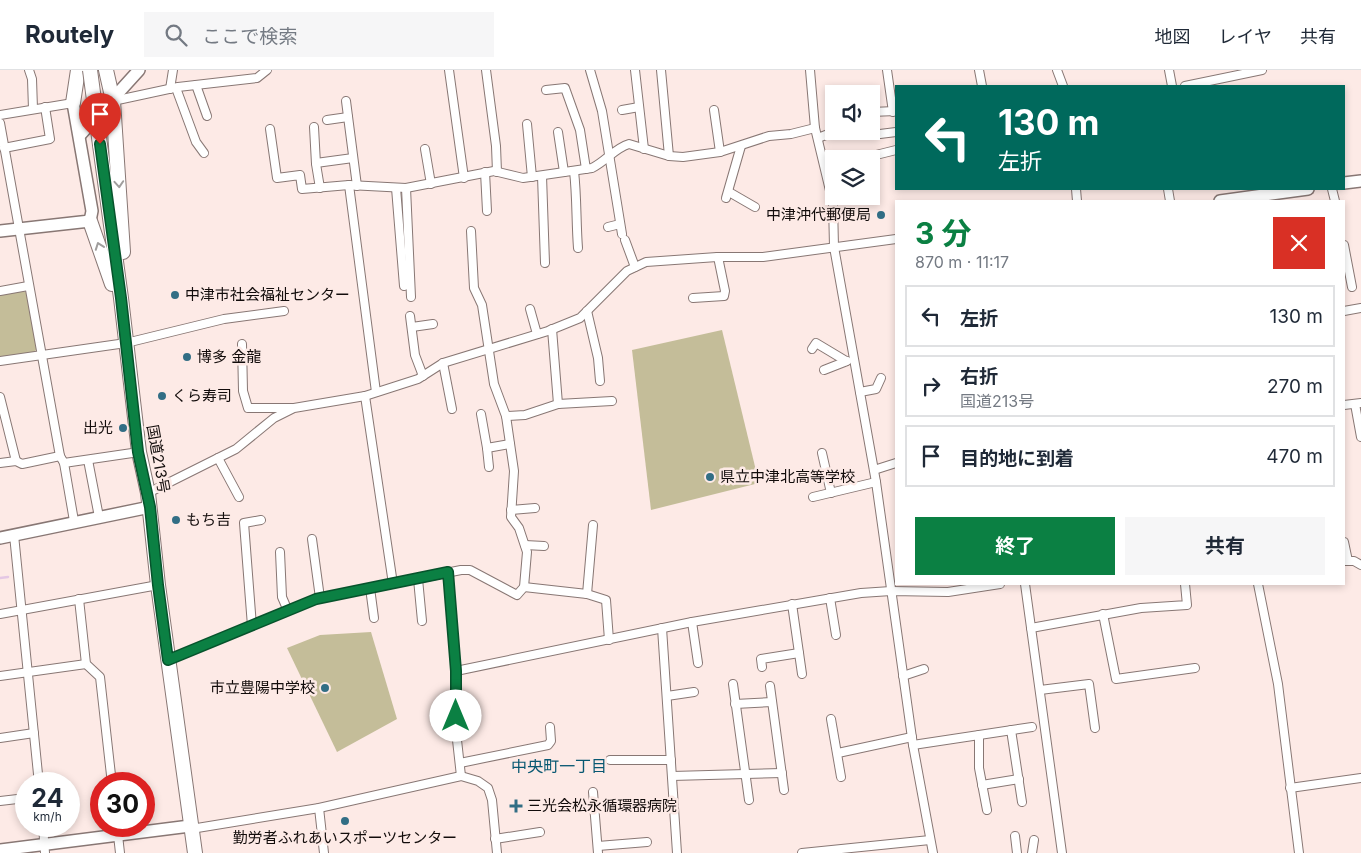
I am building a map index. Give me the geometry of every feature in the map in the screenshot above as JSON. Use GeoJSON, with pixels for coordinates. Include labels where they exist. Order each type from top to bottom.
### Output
{"type":"FeatureCollection","features":[{"type":"Feature","properties":{"kind":"highway"},"geometry":{"type":"LineString","coordinates":[[73,103],[78,70]]}},
{"type":"Feature","properties":{"kind":"highway","name":"国道213号"},"geometry":{"type":"LineString","coordinates":[[90,70],[121,298],[138,452],[149,500],[158,585],[195,853]]}},
{"type":"Feature","properties":{"kind":"highway"},"geometry":{"type":"LineString","coordinates":[[106,70],[112,101],[127,287],[121,298]]}},
{"type":"Feature","properties":{"kind":"highway"},"geometry":{"type":"LineString","coordinates":[[90,221],[110,278],[126,343]]}},
{"type":"Feature","properties":{"kind":"street"},"geometry":{"type":"LineString","coordinates":[[29,70],[32,79],[33,109]]}},
{"type":"Feature","properties":{"kind":"street"},"geometry":{"type":"LineString","coordinates":[[80,135],[139,70]]}},
{"type":"Feature","properties":{"kind":"street"},"geometry":{"type":"LineString","coordinates":[[174,70],[173,88],[196,142],[204,153]]}},
{"type":"Feature","properties":{"kind":"street"},"geometry":{"type":"LineString","coordinates":[[112,101],[173,88],[257,78],[267,70]]}},
{"type":"Feature","properties":{"kind":"street"},"geometry":{"type":"LineString","coordinates":[[449,70],[464,178]]}},
{"type":"Feature","properties":{"kind":"street"},"geometry":{"type":"LineString","coordinates":[[486,70],[496,146],[497,172]]}},
{"type":"Feature","properties":{"kind":"street"},"geometry":{"type":"LineString","coordinates":[[590,70],[602,111],[620,224],[635,267]]}},
{"type":"Feature","properties":{"kind":"street"},"geometry":{"type":"LineString","coordinates":[[635,70],[644,149]]}},
{"type":"Feature","properties":{"kind":"street"},"geometry":{"type":"LineString","coordinates":[[661,70],[668,156]]}},
{"type":"Feature","properties":{"kind":"street"},"geometry":{"type":"LineString","coordinates":[[810,70],[815,128],[825,168]]}},
{"type":"Feature","properties":{"kind":"street"},"geometry":{"type":"LineString","coordinates":[[880,112],[894,112],[887,70]]}},
{"type":"Feature","properties":{"kind":"street"},"geometry":{"type":"LineString","coordinates":[[979,70],[982,85]]}},
{"type":"Feature","properties":{"kind":"street"},"geometry":{"type":"LineString","coordinates":[[1057,70],[1063,85]]}},
{"type":"Feature","properties":{"kind":"street"},"geometry":{"type":"LineString","coordinates":[[1169,70],[1172,85]]}},
{"type":"Feature","properties":{"kind":"street"},"geometry":{"type":"LineString","coordinates":[[1190,85],[1262,70]]}},
{"type":"Feature","properties":{"kind":"street"},"geometry":{"type":"LineString","coordinates":[[196,85],[207,116]]}},
{"type":"Feature","properties":{"kind":"street"},"geometry":{"type":"LineString","coordinates":[[546,90],[565,88],[580,130],[586,169]]}},
{"type":"Feature","properties":{"kind":"street"},"geometry":{"type":"LineString","coordinates":[[346,101],[353,158],[353,186],[376,392]]}},
{"type":"Feature","properties":{"kind":"street"},"geometry":{"type":"LineString","coordinates":[[0,115],[73,103],[92,210],[90,221],[0,231]]}},
{"type":"Feature","properties":{"kind":"street"},"geometry":{"type":"LineString","coordinates":[[4,148],[50,139],[46,107]]}},
{"type":"Feature","properties":{"kind":"street"},"geometry":{"type":"LineString","coordinates":[[622,110],[639,107]]}},
{"type":"Feature","properties":{"kind":"street"},"geometry":{"type":"LineString","coordinates":[[714,110],[720,152]]}},
{"type":"Feature","properties":{"kind":"street"},"geometry":{"type":"LineString","coordinates":[[327,120],[348,117]]}},
{"type":"Feature","properties":{"kind":"street"},"geometry":{"type":"LineString","coordinates":[[0,122],[28,286],[74,522]]}},
{"type":"Feature","properties":{"kind":"street"},"geometry":{"type":"LineString","coordinates":[[528,124],[532,177]]}},
{"type":"Feature","properties":{"kind":"street"},"geometry":{"type":"LineString","coordinates":[[314,127],[316,163],[320,188]]}},
{"type":"Feature","properties":{"kind":"street"},"geometry":{"type":"LineString","coordinates":[[270,129],[277,178],[300,175],[302,189],[353,186],[406,188],[464,178],[485,172],[497,172],[523,178],[542,176],[599,165],[610,155],[629,144],[668,156],[683,157],[720,152],[769,136],[791,134],[815,128]]}},
{"type":"Feature","properties":{"kind":"street"},"geometry":{"type":"LineString","coordinates":[[558,132],[564,172]]}},
{"type":"Feature","properties":{"kind":"street"},"geometry":{"type":"LineString","coordinates":[[880,134],[895,132]]}},
{"type":"Feature","properties":{"kind":"street"},"geometry":{"type":"LineString","coordinates":[[818,138],[825,135]]}},
{"type":"Feature","properties":{"kind":"street"},"geometry":{"type":"LineString","coordinates":[[741,146],[728,195],[755,206]]}},
{"type":"Feature","properties":{"kind":"street"},"geometry":{"type":"LineString","coordinates":[[425,149],[431,184]]}},
{"type":"Feature","properties":{"kind":"street"},"geometry":{"type":"LineString","coordinates":[[880,154],[895,150]]}},
{"type":"Feature","properties":{"kind":"street"},"geometry":{"type":"LineString","coordinates":[[316,163],[353,158]]}},
{"type":"Feature","properties":{"kind":"street"},"geometry":{"type":"LineString","coordinates":[[574,171],[578,248]]}},
{"type":"Feature","properties":{"kind":"street"},"geometry":{"type":"LineString","coordinates":[[485,172],[487,211]]}},
{"type":"Feature","properties":{"kind":"street"},"geometry":{"type":"LineString","coordinates":[[542,176],[545,262]]}},
{"type":"Feature","properties":{"kind":"street"},"geometry":{"type":"LineString","coordinates":[[1345,183],[1361,181]]}},
{"type":"Feature","properties":{"kind":"street"},"geometry":{"type":"LineString","coordinates":[[396,188],[404,286]]}},
{"type":"Feature","properties":{"kind":"street"},"geometry":{"type":"LineString","coordinates":[[406,188],[411,297]]}},
{"type":"Feature","properties":{"kind":"street"},"geometry":{"type":"LineString","coordinates":[[1234,200],[1298,190]]}},
{"type":"Feature","properties":{"kind":"street"},"geometry":{"type":"LineString","coordinates":[[833,205],[834,247],[876,482],[912,741],[933,853]]}},
{"type":"Feature","properties":{"kind":"street"},"geometry":{"type":"LineString","coordinates":[[608,227],[620,224]]}},
{"type":"Feature","properties":{"kind":"street"},"geometry":{"type":"LineString","coordinates":[[168,660],[320,598],[461,570],[470,570],[517,595],[524,587],[527,552],[519,528],[511,517],[514,470],[506,416],[494,384],[482,304],[474,288],[471,231]]}},
{"type":"Feature","properties":{"kind":"street"},"geometry":{"type":"LineString","coordinates":[[242,344],[243,391],[248,408],[294,408],[365,396],[418,380],[442,363],[537,334],[580,318],[627,271],[646,262],[718,257],[763,257],[895,239]]}},
{"type":"Feature","properties":{"kind":"street"},"geometry":{"type":"LineString","coordinates":[[1345,251],[1352,287]]}},
{"type":"Feature","properties":{"kind":"street"},"geometry":{"type":"LineString","coordinates":[[693,298],[724,296],[725,291],[718,257]]}},
{"type":"Feature","properties":{"kind":"street"},"geometry":{"type":"LineString","coordinates":[[0,291],[28,286]]}},
{"type":"Feature","properties":{"kind":"street"},"geometry":{"type":"LineString","coordinates":[[1345,311],[1361,308]]}},
{"type":"Feature","properties":{"kind":"street"},"geometry":{"type":"LineString","coordinates":[[530,309],[537,334]]}},
{"type":"Feature","properties":{"kind":"street"},"geometry":{"type":"LineString","coordinates":[[0,361],[126,343],[224,319],[284,311]]}},
{"type":"Feature","properties":{"kind":"street"},"geometry":{"type":"LineString","coordinates":[[586,311],[598,358],[600,381]]}},
{"type":"Feature","properties":{"kind":"street"},"geometry":{"type":"LineString","coordinates":[[410,316],[416,355],[423,376]]}},
{"type":"Feature","properties":{"kind":"street"},"geometry":{"type":"LineString","coordinates":[[412,327],[433,324]]}},
{"type":"Feature","properties":{"kind":"street"},"geometry":{"type":"LineString","coordinates":[[552,329],[558,404]]}},
{"type":"Feature","properties":{"kind":"street"},"geometry":{"type":"LineString","coordinates":[[812,349],[816,343],[846,361]]}},
{"type":"Feature","properties":{"kind":"street"},"geometry":{"type":"LineString","coordinates":[[824,370],[854,358]]}},
{"type":"Feature","properties":{"kind":"street"},"geometry":{"type":"LineString","coordinates":[[442,363],[452,409]]}},
{"type":"Feature","properties":{"kind":"street"},"geometry":{"type":"LineString","coordinates":[[860,392],[876,389],[881,378]]}},
{"type":"Feature","properties":{"kind":"street"},"geometry":{"type":"LineString","coordinates":[[0,396],[16,461]]}},
{"type":"Feature","properties":{"kind":"street"},"geometry":{"type":"LineString","coordinates":[[365,396],[393,584]]}},
{"type":"Feature","properties":{"kind":"street"},"geometry":{"type":"LineString","coordinates":[[506,416],[525,415],[558,404],[612,401]]}},
{"type":"Feature","properties":{"kind":"street"},"geometry":{"type":"LineString","coordinates":[[1345,406],[1358,404],[1361,437]]}},
{"type":"Feature","properties":{"kind":"street"},"geometry":{"type":"LineString","coordinates":[[0,538],[99,517],[149,500],[236,449],[274,418],[294,408]]}},
{"type":"Feature","properties":{"kind":"street"},"geometry":{"type":"LineString","coordinates":[[481,414],[489,467]]}},
{"type":"Feature","properties":{"kind":"street"},"geometry":{"type":"LineString","coordinates":[[487,448],[510,444]]}},
{"type":"Feature","properties":{"kind":"street"},"geometry":{"type":"LineString","coordinates":[[0,463],[16,461],[22,464],[62,460],[88,460],[138,452]]}},
{"type":"Feature","properties":{"kind":"street"},"geometry":{"type":"LineString","coordinates":[[822,453],[831,493]]}},
{"type":"Feature","properties":{"kind":"street"},"geometry":{"type":"LineString","coordinates":[[218,458],[239,497]]}},
{"type":"Feature","properties":{"kind":"street"},"geometry":{"type":"LineString","coordinates":[[88,460],[99,517]]}},
{"type":"Feature","properties":{"kind":"street"},"geometry":{"type":"LineString","coordinates":[[874,470],[895,463]]}},
{"type":"Feature","properties":{"kind":"street"},"geometry":{"type":"LineString","coordinates":[[813,497],[876,482]]}},
{"type":"Feature","properties":{"kind":"street"},"geometry":{"type":"LineString","coordinates":[[511,510],[535,508]]}},
{"type":"Feature","properties":{"kind":"street"},"geometry":{"type":"LineString","coordinates":[[252,626],[244,523],[262,520]]}},
{"type":"Feature","properties":{"kind":"street"},"geometry":{"type":"LineString","coordinates":[[587,594],[592,525]]}},
{"type":"Feature","properties":{"kind":"street"},"geometry":{"type":"LineString","coordinates":[[14,535],[38,772]]}},
{"type":"Feature","properties":{"kind":"street"},"geometry":{"type":"LineString","coordinates":[[312,539],[320,598]]}},
{"type":"Feature","properties":{"kind":"street"},"geometry":{"type":"LineString","coordinates":[[525,545],[544,546]]}},
{"type":"Feature","properties":{"kind":"street"},"geometry":{"type":"LineString","coordinates":[[280,552],[282,597],[288,611]]}},
{"type":"Feature","properties":{"kind":"street"},"geometry":{"type":"LineString","coordinates":[[1346,561],[1354,560],[1361,565]]}},
{"type":"Feature","properties":{"kind":"street"},"geometry":{"type":"LineString","coordinates":[[448,572],[456,671],[456,732],[461,776]]}},
{"type":"Feature","properties":{"kind":"street"},"geometry":{"type":"LineString","coordinates":[[418,579],[422,621]]}},
{"type":"Feature","properties":{"kind":"street"},"geometry":{"type":"LineString","coordinates":[[0,614],[158,585]]}},
{"type":"Feature","properties":{"kind":"street"},"geometry":{"type":"LineString","coordinates":[[456,671],[692,622],[792,604],[861,593],[891,591],[948,592],[994,585]]}},
{"type":"Feature","properties":{"kind":"street"},"geometry":{"type":"LineString","coordinates":[[1025,585],[1062,853]]}},
{"type":"Feature","properties":{"kind":"street"},"geometry":{"type":"LineString","coordinates":[[1031,628],[1141,608],[1187,605],[1185,585]]}},
{"type":"Feature","properties":{"kind":"street"},"geometry":{"type":"LineString","coordinates":[[1258,585],[1278,684],[1299,853]]}},
{"type":"Feature","properties":{"kind":"street"},"geometry":{"type":"LineString","coordinates":[[524,587],[587,594],[606,600],[608,640]]}},
{"type":"Feature","properties":{"kind":"street"},"geometry":{"type":"LineString","coordinates":[[370,588],[374,618]]}},
{"type":"Feature","properties":{"kind":"street"},"geometry":{"type":"LineString","coordinates":[[830,598],[836,635]]}},
{"type":"Feature","properties":{"kind":"street"},"geometry":{"type":"LineString","coordinates":[[78,599],[86,664],[100,677],[111,772]]}},
{"type":"Feature","properties":{"kind":"street"},"geometry":{"type":"LineString","coordinates":[[792,604],[802,674]]}},
{"type":"Feature","properties":{"kind":"street"},"geometry":{"type":"LineString","coordinates":[[1103,614],[1116,679],[1195,668]]}},
{"type":"Feature","properties":{"kind":"street"},"geometry":{"type":"LineString","coordinates":[[692,622],[698,663]]}},
{"type":"Feature","properties":{"kind":"street"},"geometry":{"type":"LineString","coordinates":[[662,628],[677,853]]}},
{"type":"Feature","properties":{"kind":"street"},"geometry":{"type":"LineString","coordinates":[[762,667],[761,659],[799,653]]}},
{"type":"Feature","properties":{"kind":"street"},"geometry":{"type":"LineString","coordinates":[[0,676],[86,664]]}},
{"type":"Feature","properties":{"kind":"street"},"geometry":{"type":"LineString","coordinates":[[903,676],[924,669]]}},
{"type":"Feature","properties":{"kind":"street"},"geometry":{"type":"LineString","coordinates":[[733,684],[749,800]]}},
{"type":"Feature","properties":{"kind":"street"},"geometry":{"type":"LineString","coordinates":[[1040,690],[1089,684],[1095,728]]}},
{"type":"Feature","properties":{"kind":"street"},"geometry":{"type":"LineString","coordinates":[[770,686],[784,790]]}},
{"type":"Feature","properties":{"kind":"street"},"geometry":{"type":"LineString","coordinates":[[667,696],[694,692]]}},
{"type":"Feature","properties":{"kind":"street"},"geometry":{"type":"LineString","coordinates":[[736,704],[772,702]]}},
{"type":"Feature","properties":{"kind":"street"},"geometry":{"type":"LineString","coordinates":[[831,719],[841,777]]}},
{"type":"Feature","properties":{"kind":"street"},"geometry":{"type":"LineString","coordinates":[[460,763],[548,745],[550,741],[550,727]]}},
{"type":"Feature","properties":{"kind":"street"},"geometry":{"type":"LineString","coordinates":[[838,753],[863,747],[978,735],[1032,727]]}},
{"type":"Feature","properties":{"kind":"street"},"geometry":{"type":"LineString","coordinates":[[1011,730],[1022,802]]}},
{"type":"Feature","properties":{"kind":"street"},"geometry":{"type":"LineString","coordinates":[[0,738],[34,733]]}},
{"type":"Feature","properties":{"kind":"street"},"geometry":{"type":"LineString","coordinates":[[978,735],[980,768],[986,810]]}},
{"type":"Feature","properties":{"kind":"street"},"geometry":{"type":"LineString","coordinates":[[610,760],[671,760]]}},
{"type":"Feature","properties":{"kind":"street"},"geometry":{"type":"LineString","coordinates":[[672,776],[782,774]]}},
{"type":"Feature","properties":{"kind":"street"},"geometry":{"type":"LineString","coordinates":[[155,828],[191,827],[319,808],[461,776],[478,781],[488,788],[492,800],[497,853]]}},
{"type":"Feature","properties":{"kind":"street"},"geometry":{"type":"LineString","coordinates":[[1290,788],[1361,778]]}},
{"type":"Feature","properties":{"kind":"street"},"geometry":{"type":"LineString","coordinates":[[982,785],[1019,779]]}},
{"type":"Feature","properties":{"kind":"street"},"geometry":{"type":"LineString","coordinates":[[593,792],[598,850],[646,842]]}},
{"type":"Feature","properties":{"kind":"street"},"geometry":{"type":"LineString","coordinates":[[0,801],[15,799]]}},
{"type":"Feature","properties":{"kind":"street"},"geometry":{"type":"LineString","coordinates":[[594,808],[629,804]]}},
{"type":"Feature","properties":{"kind":"street"},"geometry":{"type":"LineString","coordinates":[[319,808],[324,853]]}},
{"type":"Feature","properties":{"kind":"street"},"geometry":{"type":"LineString","coordinates":[[495,838],[540,832]]}},
{"type":"Feature","properties":{"kind":"street"},"geometry":{"type":"LineString","coordinates":[[1015,836],[1016,853]]}},
{"type":"Feature","properties":{"kind":"street"},"geometry":{"type":"LineString","coordinates":[[0,850],[45,848],[90,837]]}},
{"type":"Feature","properties":{"kind":"street"},"geometry":{"type":"LineString","coordinates":[[119,837],[120,853]]}},
{"type":"Feature","properties":{"kind":"street"},"geometry":{"type":"LineString","coordinates":[[802,853],[930,840]]}},
{"type":"Feature","properties":{"kind":"street"},"geometry":{"type":"LineString","coordinates":[[1032,853],[1034,840]]}},
{"type":"Feature","properties":{"kind":"shaded area"},"geometry":{"type":"Polygon","coordinates":[[[24,291],[29,295],[38,348],[33,353],[0,358],[0,294],[24,291]]]}},
{"type":"Feature","properties":{"kind":"shaded area"},"geometry":{"type":"Polygon","coordinates":[[[722,330],[759,483],[651,510],[632,350],[722,330]]]}},
{"type":"Feature","properties":{"kind":"shaded area"},"geometry":{"type":"Polygon","coordinates":[[[371,632],[397,719],[337,752],[287,648],[320,635],[371,632]]]}},
{"type":"Feature","properties":{"kind":"waterway"},"geometry":{"type":"LineString","coordinates":[[0,578],[8,577]]}},
{"type":"Feature","properties":{"kind":"place","name":"中津沖代郵便局"},"geometry":{"type":"Point","coordinates":[881,215]}},
{"type":"Feature","properties":{"kind":"place","name":"中津市社会福祉センター"},"geometry":{"type":"Point","coordinates":[175,295]}},
{"type":"Feature","properties":{"kind":"place","name":"博多 金龍"},"geometry":{"type":"Point","coordinates":[187,357]}},
{"type":"Feature","properties":{"kind":"place","name":"くら寿司"},"geometry":{"type":"Point","coordinates":[162,396]}},
{"type":"Feature","properties":{"kind":"place","name":"出光"},"geometry":{"type":"Point","coordinates":[123,428]}},
{"type":"Feature","properties":{"kind":"place","name":"県立中津北高等学校"},"geometry":{"type":"Point","coordinates":[710,477]}},
{"type":"Feature","properties":{"kind":"place","name":"もち吉"},"geometry":{"type":"Point","coordinates":[176,520]}},
{"type":"Feature","properties":{"kind":"place","name":"市立豊陽中学校"},"geometry":{"type":"Point","coordinates":[325,688]}},
{"type":"Feature","properties":{"kind":"place","name":"三光会松永循環器病院"},"geometry":{"type":"Point","coordinates":[516,806]}},
{"type":"Feature","properties":{"kind":"place","name":"勤労者ふれあいスポーツセンター"},"geometry":{"type":"Point","coordinates":[345,821]}},
{"type":"Feature","properties":{"kind":"district","name":"中央町一丁目"},"geometry":{"type":"Point","coordinates":[559,766]}},
{"type":"Feature","properties":{"kind":"route"},"geometry":{"type":"LineString","coordinates":[[100,144],[121,298],[138,452],[150,507],[168,660],[316,599],[448,572],[456,671],[456,716]]}}]}
